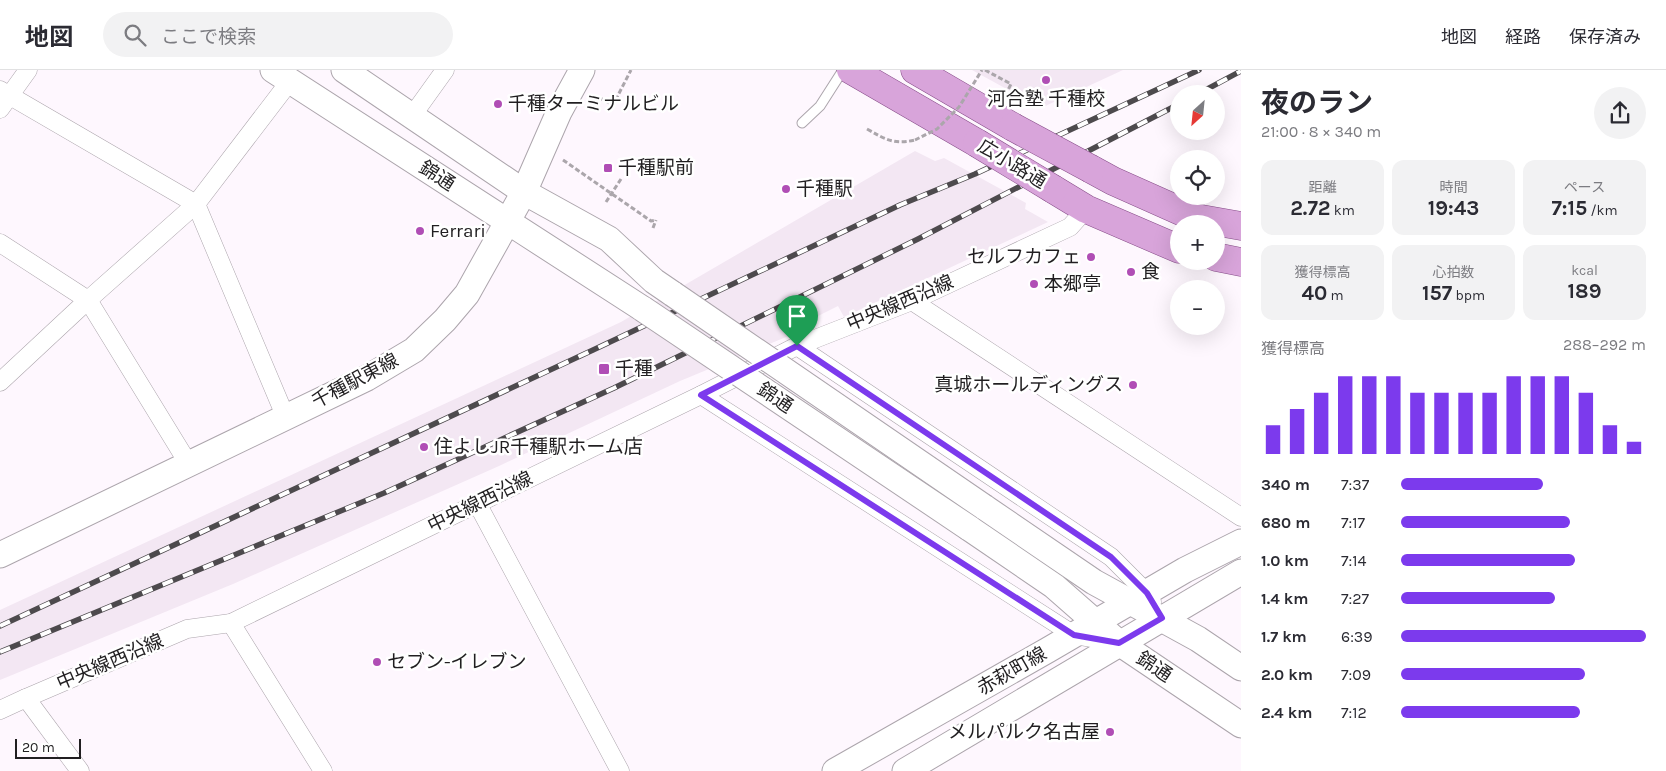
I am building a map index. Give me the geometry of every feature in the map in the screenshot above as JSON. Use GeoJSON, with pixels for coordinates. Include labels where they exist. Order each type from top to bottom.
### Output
{"type":"FeatureCollection","features":[{"type":"Feature","properties":{"kind":"main road","name":"広小路通"},"geometry":{"type":"LineString","coordinates":[[850,70],[977,143],[1086,209],[1170,245]]}},
{"type":"Feature","properties":{"kind":"main road","name":"広小路通"},"geometry":{"type":"LineString","coordinates":[[916,70],[1113,182],[1196,218],[1241,226]]}},
{"type":"Feature","properties":{"kind":"main road"},"geometry":{"type":"LineString","coordinates":[[1225,259],[1241,262]]}},
{"type":"Feature","properties":{"kind":"street"},"geometry":{"type":"LineString","coordinates":[[28,70],[4,98],[196,204],[286,418]]}},
{"type":"Feature","properties":{"kind":"street","name":"錦通"},"geometry":{"type":"LineString","coordinates":[[344,70],[524,192],[609,239],[654,281],[1094,582],[1139,597],[1162,618],[1198,639],[1241,668]]}},
{"type":"Feature","properties":{"kind":"street"},"geometry":{"type":"LineString","coordinates":[[412,116],[445,70]]}},
{"type":"Feature","properties":{"kind":"street","name":"千種駅東線"},"geometry":{"type":"LineString","coordinates":[[0,555],[367,378],[414,350],[445,320],[467,294],[524,192],[559,112],[582,70]]}},
{"type":"Feature","properties":{"kind":"street"},"geometry":{"type":"LineString","coordinates":[[0,382],[88,300],[196,204],[282,75]]}},
{"type":"Feature","properties":{"kind":"street","name":"錦通"},"geometry":{"type":"LineString","coordinates":[[282,75],[643,309],[969,528],[1054,586],[1119,643],[1241,726]]}},
{"type":"Feature","properties":{"kind":"street","name":"中央線西沿線"},"geometry":{"type":"LineString","coordinates":[[0,710],[186,629],[231,624],[701,395],[797,346],[912,300],[1070,227],[1086,209]]}},
{"type":"Feature","properties":{"kind":"street"},"geometry":{"type":"LineString","coordinates":[[0,243],[88,300],[188,464]]}},
{"type":"Feature","properties":{"kind":"street"},"geometry":{"type":"LineString","coordinates":[[912,300],[1241,517]]}},
{"type":"Feature","properties":{"kind":"street"},"geometry":{"type":"LineString","coordinates":[[797,346],[1103,551],[1116,562],[1139,597]]}},
{"type":"Feature","properties":{"kind":"street"},"geometry":{"type":"LineString","coordinates":[[701,395],[1074,635],[1119,643]]}},
{"type":"Feature","properties":{"kind":"street"},"geometry":{"type":"LineString","coordinates":[[477,503],[620,771]]}},
{"type":"Feature","properties":{"kind":"street","name":"赤萩町線"},"geometry":{"type":"LineString","coordinates":[[835,771],[1096,623],[1185,570],[1241,542]]}},
{"type":"Feature","properties":{"kind":"street","name":"赤萩町線"},"geometry":{"type":"LineString","coordinates":[[904,771],[1241,572]]}},
{"type":"Feature","properties":{"kind":"street"},"geometry":{"type":"LineString","coordinates":[[231,624],[323,771]]}},
{"type":"Feature","properties":{"kind":"street"},"geometry":{"type":"LineString","coordinates":[[26,698],[80,771]]}},
{"type":"Feature","properties":{"kind":"lane"},"geometry":{"type":"LineString","coordinates":[[802,123],[820,106],[843,70]]}},
{"type":"Feature","properties":{"kind":"path"},"geometry":{"type":"LineString","coordinates":[[598,97],[613,105],[631,70]]}},
{"type":"Feature","properties":{"kind":"path"},"geometry":{"type":"LineString","coordinates":[[867,129],[884,138],[902,143],[915,140],[937,129],[959,107],[984,70],[1011,84],[1008,90]]}},
{"type":"Feature","properties":{"kind":"path"},"geometry":{"type":"LineString","coordinates":[[559,157],[651,221],[656,220],[652,228]]}},
{"type":"Feature","properties":{"kind":"path"},"geometry":{"type":"LineString","coordinates":[[606,202],[621,180]]}},
{"type":"Feature","properties":{"kind":"shaded area","name":"河合塾 千種校"},"geometry":{"type":"Polygon","coordinates":[[[972,70],[1123,70],[1041,108],[972,70]]]}},
{"type":"Feature","properties":{"kind":"shaded area"},"geometry":{"type":"Polygon","coordinates":[[[915,151],[935,161],[944,158],[1026,203],[1025,209],[1048,222],[844,317],[838,306],[812,319],[815,325],[680,381],[499,466],[233,584],[0,680],[0,610],[621,322],[915,151]]]}},
{"type":"Feature","properties":{"kind":"railway"},"geometry":{"type":"LineString","coordinates":[[0,626],[900,205],[975,174],[1199,70]]}},
{"type":"Feature","properties":{"kind":"railway"},"geometry":{"type":"LineString","coordinates":[[1215,85],[1241,71]]}},
{"type":"Feature","properties":{"kind":"railway"},"geometry":{"type":"LineString","coordinates":[[0,652],[384,493],[614,388],[918,239],[1170,109]]}},
{"type":"Feature","properties":{"kind":"place","name":"河合塾 千種校"},"geometry":{"type":"Point","coordinates":[1046,80]}},
{"type":"Feature","properties":{"kind":"place","name":"千種ターミナルビル"},"geometry":{"type":"Point","coordinates":[498,104]}},
{"type":"Feature","properties":{"kind":"place","name":"千種駅前"},"geometry":{"type":"Point","coordinates":[608,168]}},
{"type":"Feature","properties":{"kind":"place","name":"千種駅"},"geometry":{"type":"Point","coordinates":[786,189]}},
{"type":"Feature","properties":{"kind":"place","name":"Ferrari"},"geometry":{"type":"Point","coordinates":[420,231]}},
{"type":"Feature","properties":{"kind":"place","name":"セルフカフェ"},"geometry":{"type":"Point","coordinates":[1091,257]}},
{"type":"Feature","properties":{"kind":"place","name":"食"},"geometry":{"type":"Point","coordinates":[1131,272]}},
{"type":"Feature","properties":{"kind":"place","name":"本郷亭"},"geometry":{"type":"Point","coordinates":[1034,284]}},
{"type":"Feature","properties":{"kind":"place","name":"千種"},"geometry":{"type":"Point","coordinates":[604,369]}},
{"type":"Feature","properties":{"kind":"place","name":"真城ホールディングス"},"geometry":{"type":"Point","coordinates":[1133,385]}},
{"type":"Feature","properties":{"kind":"place","name":"住よしJR千種駅ホーム店"},"geometry":{"type":"Point","coordinates":[424,447]}},
{"type":"Feature","properties":{"kind":"place","name":"セブン-イレブン"},"geometry":{"type":"Point","coordinates":[377,662]}},
{"type":"Feature","properties":{"kind":"place","name":"メルパルク名古屋"},"geometry":{"type":"Point","coordinates":[1110,732]}},
{"type":"Feature","properties":{"kind":"route"},"geometry":{"type":"LineString","coordinates":[[797,346],[1111,557],[1147,593],[1162,618],[1119,643],[1074,635],[701,395],[797,346]]}}]}
